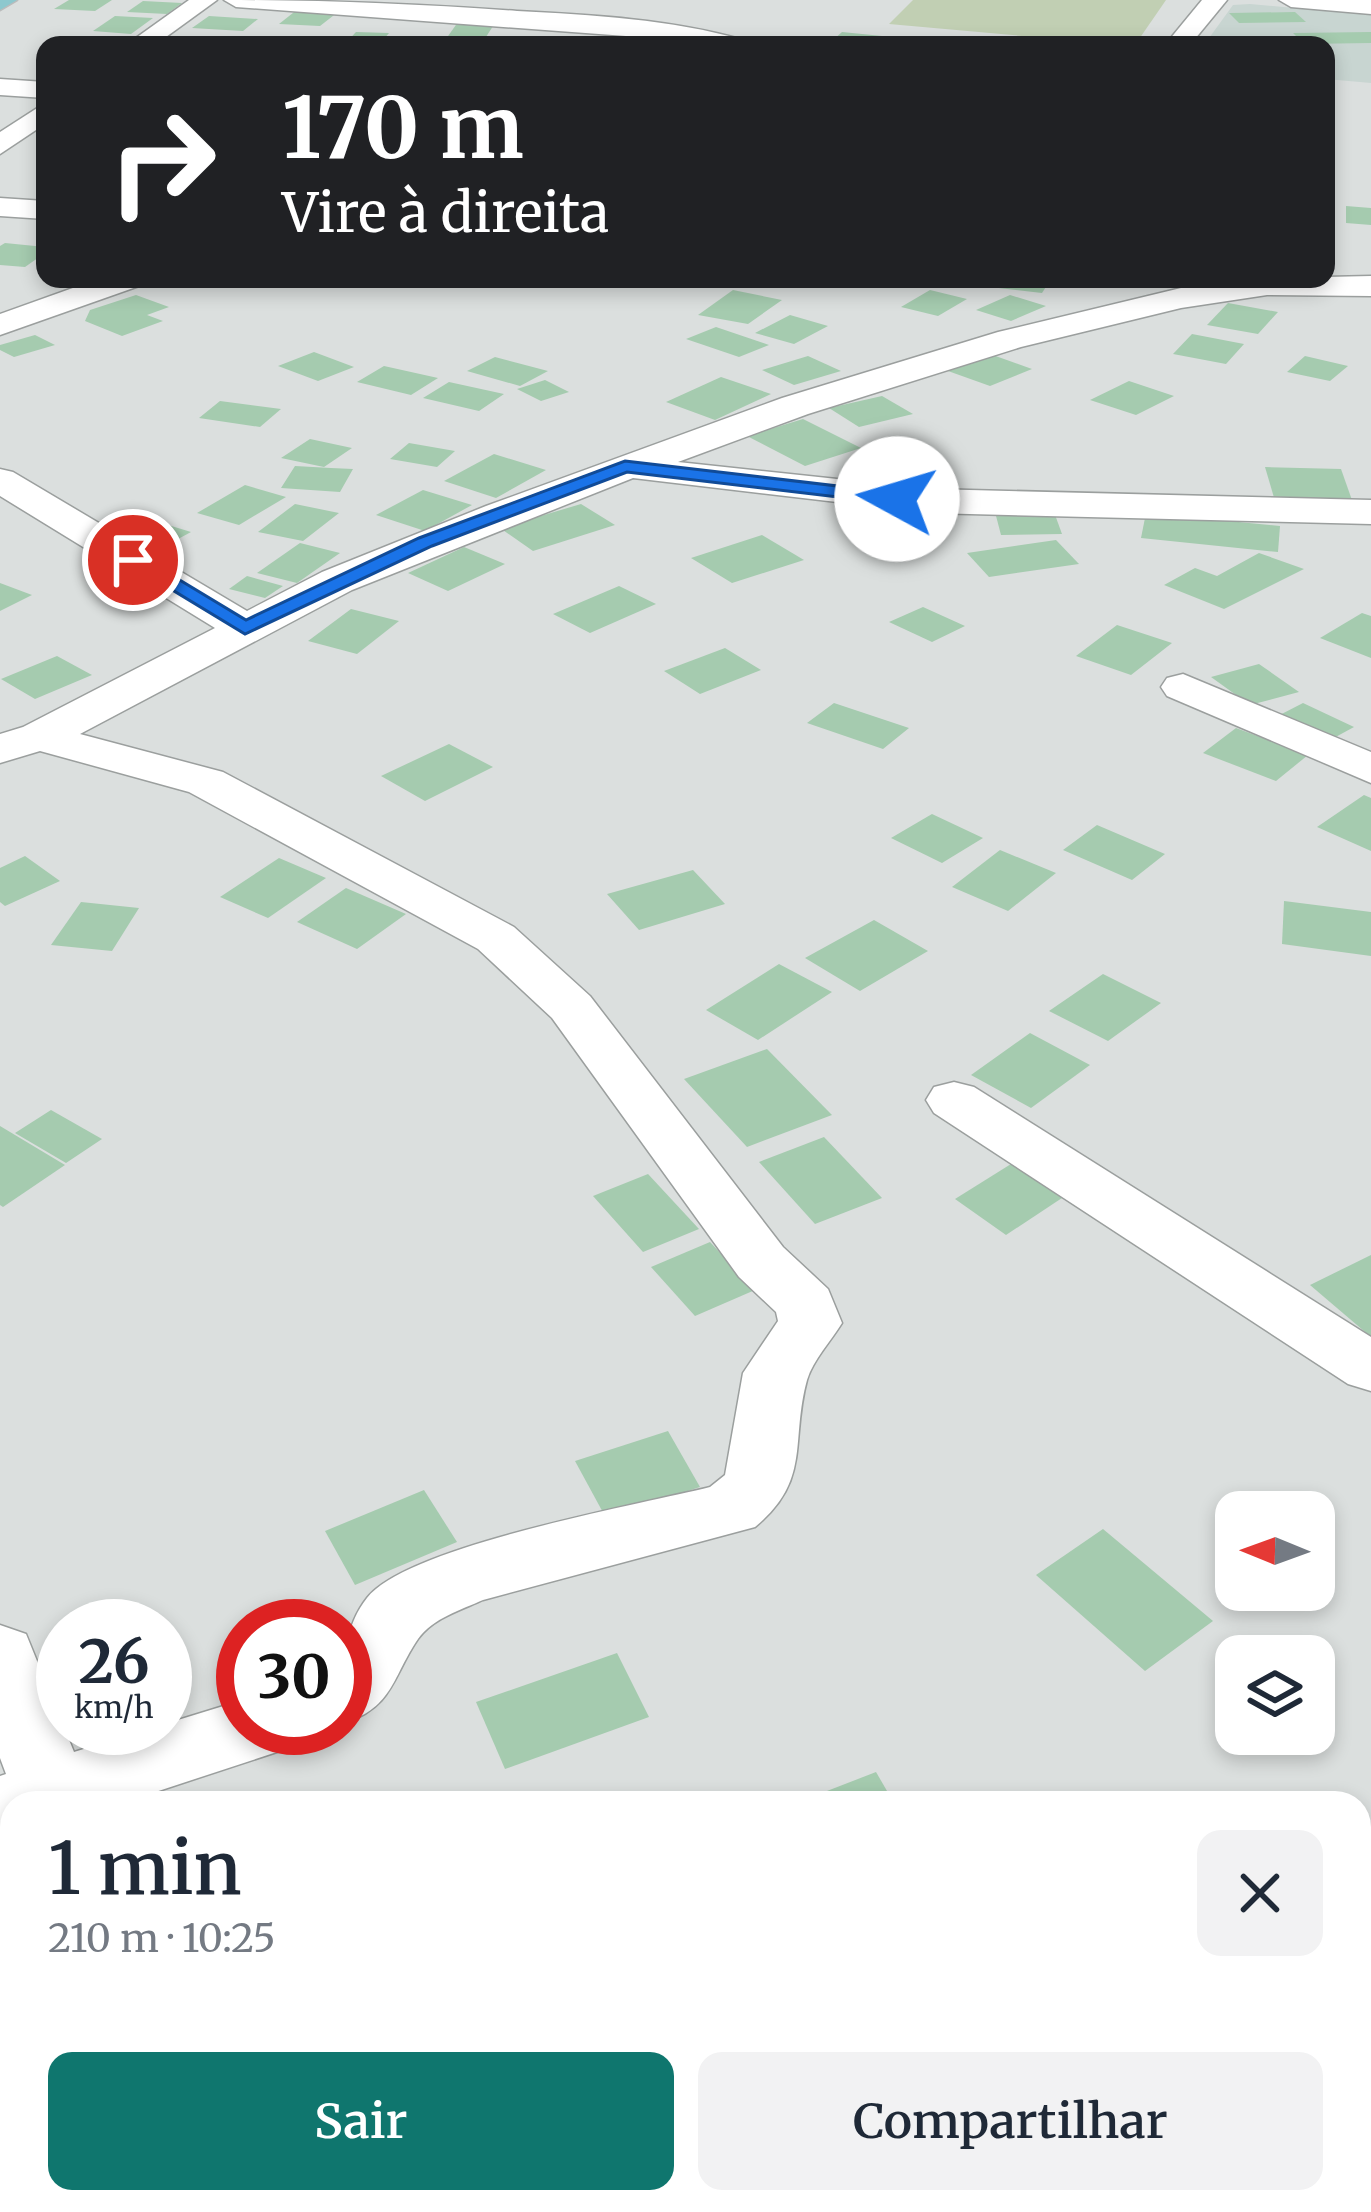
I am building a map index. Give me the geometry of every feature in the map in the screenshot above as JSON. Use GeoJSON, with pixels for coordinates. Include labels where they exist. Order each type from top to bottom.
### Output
{"type":"FeatureCollection","features":[{"type":"Feature","properties":{"kind":"street"},"geometry":{"type":"LineString","coordinates":[[151,36],[205,0]]}},
{"type":"Feature","properties":{"kind":"street"},"geometry":{"type":"LineString","coordinates":[[236,0],[368,8],[534,9],[699,36]]}},
{"type":"Feature","properties":{"kind":"street"},"geometry":{"type":"LineString","coordinates":[[1185,36],[1216,0]]}},
{"type":"Feature","properties":{"kind":"street"},"geometry":{"type":"LineString","coordinates":[[1291,0],[1371,8]]}},
{"type":"Feature","properties":{"kind":"street"},"geometry":{"type":"LineString","coordinates":[[335,33],[368,8]]}},
{"type":"Feature","properties":{"kind":"street"},"geometry":{"type":"LineString","coordinates":[[510,36],[534,9]]}},
{"type":"Feature","properties":{"kind":"street"},"geometry":{"type":"LineString","coordinates":[[0,87],[36,89]]}},
{"type":"Feature","properties":{"kind":"street"},"geometry":{"type":"LineString","coordinates":[[0,146],[36,118]]}},
{"type":"Feature","properties":{"kind":"street"},"geometry":{"type":"LineString","coordinates":[[0,207],[36,209]]}},
{"type":"Feature","properties":{"kind":"street"},"geometry":{"type":"LineString","coordinates":[[1335,285],[1371,286]]}},
{"type":"Feature","properties":{"kind":"street"},"geometry":{"type":"LineString","coordinates":[[0,325],[103,288]]}},
{"type":"Feature","properties":{"kind":"street"},"geometry":{"type":"LineString","coordinates":[[20,743],[426,542],[625,467],[795,406],[1010,339],[1235,288]]}},
{"type":"Feature","properties":{"kind":"street"},"geometry":{"type":"LineString","coordinates":[[625,467],[931,502],[1371,512]]}},
{"type":"Feature","properties":{"kind":"street"},"geometry":{"type":"LineString","coordinates":[[0,480],[245,628]]}},
{"type":"Feature","properties":{"kind":"street"},"geometry":{"type":"LineString","coordinates":[[1183,687],[1371,770]]}},
{"type":"Feature","properties":{"kind":"street"},"geometry":{"type":"LineString","coordinates":[[20,743],[206,782],[496,938],[571,1006],[761,1262],[806,1304],[810,1323],[776,1373],[757,1487],[731,1508],[467,1576],[418,1597],[394,1617],[372,1656]]}},
{"type":"Feature","properties":{"kind":"street"},"geometry":{"type":"LineString","coordinates":[[954,1100],[1371,1368]]}},
{"type":"Feature","properties":{"kind":"street"},"geometry":{"type":"LineString","coordinates":[[0,1655],[25,1791]]}},
{"type":"Feature","properties":{"kind":"street"},"geometry":{"type":"LineString","coordinates":[[61,1791],[216,1741]]}},
{"type":"Feature","properties":{"kind":"shaded area"},"geometry":{"type":"Polygon","coordinates":[[[1233,5],[1371,15],[1371,83],[1335,80],[1335,36],[1211,36],[1233,5]]]}},
{"type":"Feature","properties":{"kind":"green space"},"geometry":{"type":"Polygon","coordinates":[[[913,0],[1166,0],[1141,36],[1023,36],[889,24],[913,0]]]}},
{"type":"Feature","properties":{"kind":"building"},"geometry":{"type":"Polygon","coordinates":[[[69,0],[112,0],[95,11],[54,9],[69,0]]]}},
{"type":"Feature","properties":{"kind":"building"},"geometry":{"type":"Polygon","coordinates":[[[143,1],[182,3],[167,14],[127,12],[143,1]]]}},
{"type":"Feature","properties":{"kind":"building"},"geometry":{"type":"Polygon","coordinates":[[[298,9],[338,12],[320,26],[279,24],[298,9]]]}},
{"type":"Feature","properties":{"kind":"building"},"geometry":{"type":"Polygon","coordinates":[[[1295,12],[1306,22],[1239,23],[1229,13],[1295,12]]]}},
{"type":"Feature","properties":{"kind":"building"},"geometry":{"type":"Polygon","coordinates":[[[115,16],[153,18],[131,34],[93,31],[115,16]]]}},
{"type":"Feature","properties":{"kind":"building"},"geometry":{"type":"Polygon","coordinates":[[[209,16],[258,19],[243,31],[192,28],[209,16]]]}},
{"type":"Feature","properties":{"kind":"building"},"geometry":{"type":"Polygon","coordinates":[[[458,22],[495,23],[487,36],[448,36],[458,22]]]}},
{"type":"Feature","properties":{"kind":"building"},"geometry":{"type":"Polygon","coordinates":[[[356,32],[389,33],[386,36],[352,36],[356,32]]]}},
{"type":"Feature","properties":{"kind":"building"},"geometry":{"type":"Polygon","coordinates":[[[1371,32],[1371,43],[1335,44],[1335,36],[1293,33],[1371,32]]]}},
{"type":"Feature","properties":{"kind":"building"},"geometry":{"type":"Polygon","coordinates":[[[1346,206],[1371,208],[1371,225],[1346,223],[1346,206]]]}},
{"type":"Feature","properties":{"kind":"building"},"geometry":{"type":"Polygon","coordinates":[[[0,246],[36,246],[36,259],[25,267],[0,265],[0,246]]]}},
{"type":"Feature","properties":{"kind":"building"},"geometry":{"type":"Polygon","coordinates":[[[999,288],[1045,288],[1042,293],[999,288]]]}},
{"type":"Feature","properties":{"kind":"building"},"geometry":{"type":"Polygon","coordinates":[[[733,290],[782,300],[748,324],[698,315],[733,290]]]}},
{"type":"Feature","properties":{"kind":"building"},"geometry":{"type":"Polygon","coordinates":[[[930,290],[967,299],[938,316],[901,307],[930,290]]]}},
{"type":"Feature","properties":{"kind":"building"},"geometry":{"type":"Polygon","coordinates":[[[136,295],[169,307],[147,315],[163,321],[122,336],[85,321],[90,310],[136,295]]]}},
{"type":"Feature","properties":{"kind":"building"},"geometry":{"type":"Polygon","coordinates":[[[1010,295],[1046,306],[1011,321],[976,310],[1010,295]]]}},
{"type":"Feature","properties":{"kind":"building"},"geometry":{"type":"Polygon","coordinates":[[[1228,303],[1278,312],[1258,334],[1207,325],[1228,303]]]}},
{"type":"Feature","properties":{"kind":"building"},"geometry":{"type":"Polygon","coordinates":[[[790,315],[828,326],[794,344],[755,333],[790,315]]]}},
{"type":"Feature","properties":{"kind":"building"},"geometry":{"type":"Polygon","coordinates":[[[716,327],[769,345],[739,357],[686,339],[716,327]]]}},
{"type":"Feature","properties":{"kind":"building"},"geometry":{"type":"Polygon","coordinates":[[[1192,334],[1244,344],[1226,364],[1173,354],[1192,334]]]}},
{"type":"Feature","properties":{"kind":"building"},"geometry":{"type":"Polygon","coordinates":[[[35,335],[55,345],[14,357],[0,350],[0,345],[35,335]]]}},
{"type":"Feature","properties":{"kind":"building"},"geometry":{"type":"Polygon","coordinates":[[[314,352],[354,367],[318,381],[278,366],[314,352]]]}},
{"type":"Feature","properties":{"kind":"building"},"geometry":{"type":"Polygon","coordinates":[[[990,354],[1032,369],[990,386],[948,371],[990,354]]]}},
{"type":"Feature","properties":{"kind":"building"},"geometry":{"type":"Polygon","coordinates":[[[808,356],[841,371],[794,385],[762,370],[808,356]]]}},
{"type":"Feature","properties":{"kind":"building"},"geometry":{"type":"Polygon","coordinates":[[[1305,356],[1348,366],[1330,381],[1287,372],[1305,356]]]}},
{"type":"Feature","properties":{"kind":"building"},"geometry":{"type":"Polygon","coordinates":[[[495,357],[548,371],[520,386],[467,371],[495,357]]]}},
{"type":"Feature","properties":{"kind":"building"},"geometry":{"type":"Polygon","coordinates":[[[384,366],[438,378],[411,395],[357,382],[384,366]]]}},
{"type":"Feature","properties":{"kind":"building"},"geometry":{"type":"Polygon","coordinates":[[[721,377],[771,394],[715,420],[666,402],[721,377]]]}},
{"type":"Feature","properties":{"kind":"building"},"geometry":{"type":"Polygon","coordinates":[[[545,380],[569,392],[541,401],[517,389],[545,380]]]}},
{"type":"Feature","properties":{"kind":"building"},"geometry":{"type":"Polygon","coordinates":[[[1129,381],[1174,396],[1136,415],[1090,400],[1129,381]]]}},
{"type":"Feature","properties":{"kind":"building"},"geometry":{"type":"Polygon","coordinates":[[[449,382],[504,394],[479,411],[423,398],[449,382]]]}},
{"type":"Feature","properties":{"kind":"building"},"geometry":{"type":"Polygon","coordinates":[[[882,396],[913,414],[859,427],[829,408],[882,396]]]}},
{"type":"Feature","properties":{"kind":"building"},"geometry":{"type":"Polygon","coordinates":[[[220,401],[281,409],[260,427],[199,418],[220,401]]]}},
{"type":"Feature","properties":{"kind":"building"},"geometry":{"type":"Polygon","coordinates":[[[803,419],[861,448],[805,466],[747,436],[803,419]]]}},
{"type":"Feature","properties":{"kind":"building"},"geometry":{"type":"Polygon","coordinates":[[[310,439],[352,448],[324,467],[281,458],[310,439]]]}},
{"type":"Feature","properties":{"kind":"building"},"geometry":{"type":"Polygon","coordinates":[[[409,443],[455,451],[437,467],[390,459],[409,443]]]}},
{"type":"Feature","properties":{"kind":"building"},"geometry":{"type":"Polygon","coordinates":[[[494,454],[546,470],[496,498],[444,481],[494,454]]]}},
{"type":"Feature","properties":{"kind":"building"},"geometry":{"type":"Polygon","coordinates":[[[295,466],[353,469],[340,492],[281,488],[295,466]]]}},
{"type":"Feature","properties":{"kind":"building"},"geometry":{"type":"Polygon","coordinates":[[[1265,467],[1341,469],[1353,503],[1275,501],[1265,467]]]}},
{"type":"Feature","properties":{"kind":"building"},"geometry":{"type":"Polygon","coordinates":[[[245,485],[286,497],[239,525],[197,513],[245,485]]]}},
{"type":"Feature","properties":{"kind":"building"},"geometry":{"type":"Polygon","coordinates":[[[423,490],[472,505],[425,531],[376,515],[423,490]]]}},
{"type":"Feature","properties":{"kind":"building"},"geometry":{"type":"Polygon","coordinates":[[[295,504],[339,513],[303,541],[258,532],[295,504]]]}},
{"type":"Feature","properties":{"kind":"building"},"geometry":{"type":"Polygon","coordinates":[[[581,504],[615,525],[533,551],[500,528],[581,504]]]}},
{"type":"Feature","properties":{"kind":"building"},"geometry":{"type":"Polygon","coordinates":[[[995,512],[1054,512],[1062,534],[1001,535],[995,512]]]}},
{"type":"Feature","properties":{"kind":"building"},"geometry":{"type":"Polygon","coordinates":[[[1146,513],[1280,526],[1278,552],[1141,538],[1146,513]]]}},
{"type":"Feature","properties":{"kind":"building"},"geometry":{"type":"Polygon","coordinates":[[[152,520],[191,532],[156,551],[117,539],[152,520]]]}},
{"type":"Feature","properties":{"kind":"building"},"geometry":{"type":"Polygon","coordinates":[[[762,535],[804,560],[732,583],[691,558],[762,535]]]}},
{"type":"Feature","properties":{"kind":"building"},"geometry":{"type":"Polygon","coordinates":[[[1056,540],[1079,564],[989,577],[967,553],[1056,540]]]}},
{"type":"Feature","properties":{"kind":"building"},"geometry":{"type":"Polygon","coordinates":[[[300,543],[340,553],[297,583],[257,573],[300,543]]]}},
{"type":"Feature","properties":{"kind":"building"},"geometry":{"type":"Polygon","coordinates":[[[464,547],[505,564],[448,591],[408,573],[464,547]]]}},
{"type":"Feature","properties":{"kind":"building"},"geometry":{"type":"Polygon","coordinates":[[[1259,553],[1304,569],[1224,609],[1164,585],[1195,568],[1217,576],[1259,553]]]}},
{"type":"Feature","properties":{"kind":"building"},"geometry":{"type":"Polygon","coordinates":[[[247,576],[283,586],[265,598],[229,589],[247,576]]]}},
{"type":"Feature","properties":{"kind":"building"},"geometry":{"type":"Polygon","coordinates":[[[0,583],[32,595],[0,611],[0,583]]]}},
{"type":"Feature","properties":{"kind":"building"},"geometry":{"type":"Polygon","coordinates":[[[619,586],[656,604],[590,633],[553,614],[619,586]]]}},
{"type":"Feature","properties":{"kind":"building"},"geometry":{"type":"Polygon","coordinates":[[[923,607],[965,626],[932,642],[889,622],[923,607]]]}},
{"type":"Feature","properties":{"kind":"building"},"geometry":{"type":"Polygon","coordinates":[[[351,609],[399,621],[357,654],[308,641],[351,609]]]}},
{"type":"Feature","properties":{"kind":"building"},"geometry":{"type":"Polygon","coordinates":[[[1362,613],[1371,616],[1371,658],[1320,638],[1362,613]]]}},
{"type":"Feature","properties":{"kind":"building"},"geometry":{"type":"Polygon","coordinates":[[[1117,625],[1172,643],[1131,675],[1076,656],[1117,625]]]}},
{"type":"Feature","properties":{"kind":"building"},"geometry":{"type":"Polygon","coordinates":[[[725,648],[761,670],[700,694],[664,671],[725,648]]]}},
{"type":"Feature","properties":{"kind":"building"},"geometry":{"type":"Polygon","coordinates":[[[57,656],[92,675],[35,699],[1,679],[57,656]]]}},
{"type":"Feature","properties":{"kind":"building"},"geometry":{"type":"Polygon","coordinates":[[[1259,664],[1299,692],[1250,705],[1211,677],[1259,664]]]}},
{"type":"Feature","properties":{"kind":"building"},"geometry":{"type":"Polygon","coordinates":[[[834,703],[909,728],[883,749],[807,723],[834,703]]]}},
{"type":"Feature","properties":{"kind":"building"},"geometry":{"type":"Polygon","coordinates":[[[1303,703],[1354,727],[1319,746],[1268,721],[1303,703]]]}},
{"type":"Feature","properties":{"kind":"building"},"geometry":{"type":"Polygon","coordinates":[[[1236,728],[1308,755],[1276,781],[1203,753],[1236,728]]]}},
{"type":"Feature","properties":{"kind":"building"},"geometry":{"type":"Polygon","coordinates":[[[449,744],[493,767],[425,801],[381,776],[449,744]]]}},
{"type":"Feature","properties":{"kind":"building"},"geometry":{"type":"Polygon","coordinates":[[[1364,795],[1371,798],[1371,851],[1317,827],[1364,795]]]}},
{"type":"Feature","properties":{"kind":"building"},"geometry":{"type":"Polygon","coordinates":[[[932,814],[983,838],[942,863],[891,838],[932,814]]]}},
{"type":"Feature","properties":{"kind":"building"},"geometry":{"type":"Polygon","coordinates":[[[1097,825],[1165,854],[1132,880],[1063,850],[1097,825]]]}},
{"type":"Feature","properties":{"kind":"building"},"geometry":{"type":"Polygon","coordinates":[[[1000,850],[1056,873],[1008,911],[952,887],[1000,850]]]}},
{"type":"Feature","properties":{"kind":"building"},"geometry":{"type":"Polygon","coordinates":[[[25,856],[60,881],[5,906],[0,902],[0,868],[25,856]]]}},
{"type":"Feature","properties":{"kind":"building"},"geometry":{"type":"Polygon","coordinates":[[[279,858],[326,878],[268,918],[220,897],[279,858]]]}},
{"type":"Feature","properties":{"kind":"building"},"geometry":{"type":"Polygon","coordinates":[[[693,870],[725,904],[639,930],[607,894],[693,870]]]}},
{"type":"Feature","properties":{"kind":"building"},"geometry":{"type":"Polygon","coordinates":[[[346,888],[406,914],[357,949],[297,922],[346,888]]]}},
{"type":"Feature","properties":{"kind":"building"},"geometry":{"type":"Polygon","coordinates":[[[1284,901],[1371,912],[1371,956],[1282,944],[1284,901]]]}},
{"type":"Feature","properties":{"kind":"building"},"geometry":{"type":"Polygon","coordinates":[[[81,902],[139,908],[112,951],[51,945],[81,902]]]}},
{"type":"Feature","properties":{"kind":"building"},"geometry":{"type":"Polygon","coordinates":[[[874,920],[928,951],[860,991],[805,958],[874,920]]]}},
{"type":"Feature","properties":{"kind":"building"},"geometry":{"type":"Polygon","coordinates":[[[779,964],[832,992],[758,1040],[706,1010],[779,964]]]}},
{"type":"Feature","properties":{"kind":"building"},"geometry":{"type":"Polygon","coordinates":[[[1103,974],[1161,1003],[1108,1041],[1049,1011],[1103,974]]]}},
{"type":"Feature","properties":{"kind":"building"},"geometry":{"type":"Polygon","coordinates":[[[1030,1033],[1090,1065],[1031,1108],[971,1075],[1030,1033]]]}},
{"type":"Feature","properties":{"kind":"building"},"geometry":{"type":"Polygon","coordinates":[[[767,1049],[832,1115],[747,1147],[684,1079],[767,1049]]]}},
{"type":"Feature","properties":{"kind":"building"},"geometry":{"type":"Polygon","coordinates":[[[51,1110],[102,1139],[66,1163],[15,1133],[51,1110]]]}},
{"type":"Feature","properties":{"kind":"building"},"geometry":{"type":"Polygon","coordinates":[[[0,1126],[65,1165],[3,1207],[0,1205],[0,1126]]]}},
{"type":"Feature","properties":{"kind":"building"},"geometry":{"type":"Polygon","coordinates":[[[824,1137],[882,1198],[815,1224],[759,1162],[824,1137]]]}},
{"type":"Feature","properties":{"kind":"building"},"geometry":{"type":"Polygon","coordinates":[[[1011,1164],[1062,1198],[1006,1235],[955,1199],[1011,1164]]]}},
{"type":"Feature","properties":{"kind":"building"},"geometry":{"type":"Polygon","coordinates":[[[648,1174],[699,1229],[643,1252],[593,1196],[648,1174]]]}},
{"type":"Feature","properties":{"kind":"building"},"geometry":{"type":"Polygon","coordinates":[[[710,1242],[755,1290],[695,1316],[651,1267],[710,1242]]]}},
{"type":"Feature","properties":{"kind":"building"},"geometry":{"type":"Polygon","coordinates":[[[1371,1255],[1371,1337],[1310,1285],[1371,1255]]]}},
{"type":"Feature","properties":{"kind":"building"},"geometry":{"type":"Polygon","coordinates":[[[668,1431],[700,1487],[606,1518],[575,1461],[668,1431]]]}},
{"type":"Feature","properties":{"kind":"building"},"geometry":{"type":"Polygon","coordinates":[[[424,1490],[457,1542],[355,1585],[325,1531],[424,1490]]]}},
{"type":"Feature","properties":{"kind":"building"},"geometry":{"type":"Polygon","coordinates":[[[1103,1529],[1213,1621],[1145,1671],[1036,1575],[1103,1529]]]}},
{"type":"Feature","properties":{"kind":"building"},"geometry":{"type":"Polygon","coordinates":[[[617,1653],[649,1717],[505,1769],[476,1702],[617,1653]]]}},
{"type":"Feature","properties":{"kind":"building"},"geometry":{"type":"Polygon","coordinates":[[[876,1772],[887,1791],[827,1791],[876,1772]]]}},
{"type":"Feature","properties":{"kind":"route"},"geometry":{"type":"LineString","coordinates":[[133,560],[245,628],[337,580],[426,542],[625,467],[897,499]]}}]}
